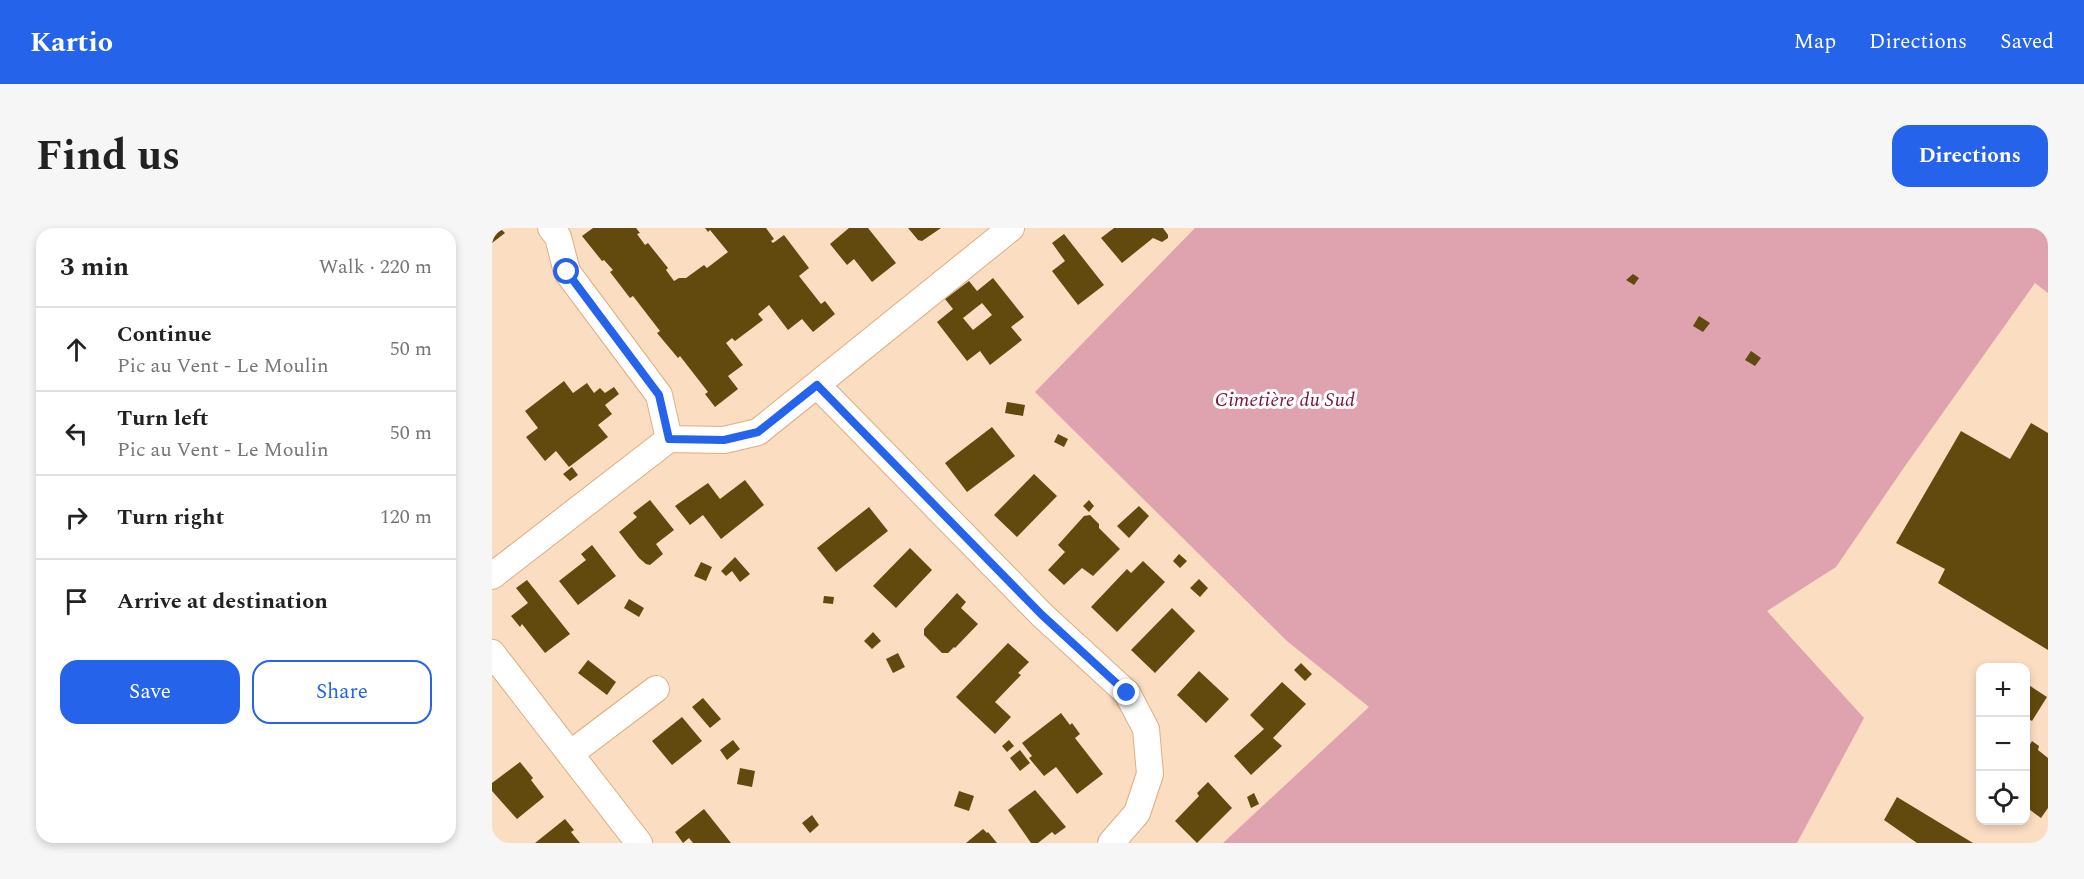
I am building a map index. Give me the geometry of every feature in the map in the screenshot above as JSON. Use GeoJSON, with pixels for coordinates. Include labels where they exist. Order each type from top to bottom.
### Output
{"type":"FeatureCollection","features":[{"type":"Feature","properties":{"kind":"street"},"geometry":{"type":"LineString","coordinates":[[550,228],[558,237],[567,272],[659,395],[669,439]]}},
{"type":"Feature","properties":{"kind":"street"},"geometry":{"type":"LineString","coordinates":[[492,576],[669,439],[724,440],[758,432],[1011,228]]}},
{"type":"Feature","properties":{"kind":"street"},"geometry":{"type":"LineString","coordinates":[[817,385],[1042,615],[1127,693],[1146,729],[1150,774],[1137,813],[1111,843]]}},
{"type":"Feature","properties":{"kind":"street"},"geometry":{"type":"LineString","coordinates":[[492,653],[639,843]]}},
{"type":"Feature","properties":{"kind":"street"},"geometry":{"type":"LineString","coordinates":[[570,754],[656,689]]}},
{"type":"Feature","properties":{"kind":"green space","name":"Cimetière du Sud"},"geometry":{"type":"Polygon","coordinates":[[[1195,228],[2048,228],[2048,293],[2035,283],[1836,567],[1767,611],[1864,718],[1797,843],[1223,843],[1369,707],[1287,641],[1035,392],[1195,228]]]}},
{"type":"Feature","properties":{"kind":"building"},"geometry":{"type":"Polygon","coordinates":[[[492,228],[500,228],[505,233],[492,243],[492,228]]]}},
{"type":"Feature","properties":{"kind":"building"},"geometry":{"type":"Polygon","coordinates":[[[593,228],[636,228],[640,233],[637,234],[645,245],[648,243],[668,268],[666,270],[674,281],[686,278],[704,265],[707,268],[728,252],[710,230],[708,232],[705,228],[766,228],[774,239],[771,241],[773,243],[784,235],[809,268],[799,276],[821,304],[825,301],[835,314],[813,332],[802,319],[788,330],[769,305],[758,314],[763,320],[735,341],[732,338],[726,343],[743,365],[728,376],[738,389],[715,407],[705,394],[708,392],[680,356],[678,358],[657,333],[660,331],[633,296],[630,298],[610,272],[613,270],[604,260],[602,261],[582,236],[593,228]]]}},
{"type":"Feature","properties":{"kind":"building"},"geometry":{"type":"Polygon","coordinates":[[[849,228],[868,228],[896,263],[872,282],[854,259],[847,265],[830,244],[849,228]]]}},
{"type":"Feature","properties":{"kind":"building"},"geometry":{"type":"Polygon","coordinates":[[[908,228],[941,228],[922,241],[918,240],[908,228]]]}},
{"type":"Feature","properties":{"kind":"building"},"geometry":{"type":"Polygon","coordinates":[[[1114,228],[1163,228],[1168,238],[1162,242],[1153,238],[1122,263],[1101,238],[1114,228]]]}},
{"type":"Feature","properties":{"kind":"building"},"geometry":{"type":"Polygon","coordinates":[[[1064,234],[1104,285],[1078,305],[1052,271],[1065,261],[1052,243],[1064,234]]]}},
{"type":"Feature","properties":{"kind":"building"},"geometry":{"type":"Polygon","coordinates":[[[1633,274],[1639,278],[1634,285],[1626,280],[1633,274]]]}},
{"type":"Feature","properties":{"kind":"building"},"geometry":{"type":"Polygon","coordinates":[[[993,278],[1024,317],[1011,327],[1022,340],[990,365],[980,351],[967,361],[937,322],[953,309],[945,299],[969,281],[977,291],[993,278]],[[982,303],[963,318],[973,330],[992,315],[982,303]]]}},
{"type":"Feature","properties":{"kind":"building"},"geometry":{"type":"Polygon","coordinates":[[[1699,316],[1710,323],[1703,332],[1693,326],[1699,316]]]}},
{"type":"Feature","properties":{"kind":"building"},"geometry":{"type":"Polygon","coordinates":[[[1751,351],[1761,358],[1755,366],[1745,360],[1751,351]]]}},
{"type":"Feature","properties":{"kind":"building"},"geometry":{"type":"Polygon","coordinates":[[[564,381],[573,393],[587,383],[594,393],[600,388],[605,393],[614,387],[619,394],[605,405],[612,414],[598,425],[608,437],[569,467],[556,451],[545,461],[526,437],[538,428],[525,411],[564,381]]]}},
{"type":"Feature","properties":{"kind":"building"},"geometry":{"type":"Polygon","coordinates":[[[1007,402],[1025,405],[1023,416],[1005,413],[1007,402]]]}},
{"type":"Feature","properties":{"kind":"building"},"geometry":{"type":"Polygon","coordinates":[[[2031,423],[2048,433],[2048,650],[1938,583],[1945,569],[1896,543],[1961,431],[2010,459],[2031,423]]]}},
{"type":"Feature","properties":{"kind":"building"},"geometry":{"type":"Polygon","coordinates":[[[992,427],[1015,456],[967,492],[945,463],[992,427]]]}},
{"type":"Feature","properties":{"kind":"building"},"geometry":{"type":"Polygon","coordinates":[[[1058,434],[1068,439],[1064,447],[1054,442],[1058,434]]]}},
{"type":"Feature","properties":{"kind":"building"},"geometry":{"type":"Polygon","coordinates":[[[572,467],[578,475],[570,481],[563,474],[572,467]]]}},
{"type":"Feature","properties":{"kind":"building"},"geometry":{"type":"Polygon","coordinates":[[[1034,474],[1057,496],[1017,537],[994,515],[1034,474]]]}},
{"type":"Feature","properties":{"kind":"building"},"geometry":{"type":"Polygon","coordinates":[[[745,480],[764,505],[721,539],[703,515],[690,525],[675,506],[708,483],[720,499],[745,480]]]}},
{"type":"Feature","properties":{"kind":"building"},"geometry":{"type":"Polygon","coordinates":[[[650,500],[674,530],[656,544],[663,554],[650,565],[639,558],[619,532],[637,517],[633,513],[650,500]]]}},
{"type":"Feature","properties":{"kind":"building"},"geometry":{"type":"Polygon","coordinates":[[[1089,500],[1094,506],[1089,512],[1083,506],[1089,500]]]}},
{"type":"Feature","properties":{"kind":"building"},"geometry":{"type":"Polygon","coordinates":[[[1139,506],[1149,516],[1129,538],[1117,526],[1139,506]]]}},
{"type":"Feature","properties":{"kind":"building"},"geometry":{"type":"Polygon","coordinates":[[[869,507],[888,531],[836,572],[817,548],[869,507]]]}},
{"type":"Feature","properties":{"kind":"building"},"geometry":{"type":"Polygon","coordinates":[[[1090,515],[1099,524],[1099,528],[1120,549],[1093,576],[1082,568],[1064,585],[1048,570],[1065,552],[1058,545],[1084,516],[1090,515]]]}},
{"type":"Feature","properties":{"kind":"building"},"geometry":{"type":"Polygon","coordinates":[[[592,545],[616,576],[578,605],[559,581],[586,560],[581,554],[592,545]]]}},
{"type":"Feature","properties":{"kind":"building"},"geometry":{"type":"Polygon","coordinates":[[[910,548],[932,570],[896,608],[873,586],[910,548]]]}},
{"type":"Feature","properties":{"kind":"building"},"geometry":{"type":"Polygon","coordinates":[[[1179,554],[1187,561],[1180,568],[1173,561],[1179,554]]]}},
{"type":"Feature","properties":{"kind":"building"},"geometry":{"type":"Polygon","coordinates":[[[735,557],[750,574],[740,582],[732,571],[726,576],[721,571],[735,557]]]}},
{"type":"Feature","properties":{"kind":"building"},"geometry":{"type":"Polygon","coordinates":[[[1143,561],[1165,582],[1117,632],[1091,607],[1127,569],[1131,573],[1143,561]]]}},
{"type":"Feature","properties":{"kind":"building"},"geometry":{"type":"Polygon","coordinates":[[[701,562],[712,567],[706,581],[694,576],[701,562]]]}},
{"type":"Feature","properties":{"kind":"building"},"geometry":{"type":"Polygon","coordinates":[[[1199,579],[1208,588],[1200,597],[1190,588],[1199,579]]]}},
{"type":"Feature","properties":{"kind":"building"},"geometry":{"type":"Polygon","coordinates":[[[527,580],[570,634],[545,653],[522,624],[520,627],[511,616],[528,603],[516,588],[527,580]]]}},
{"type":"Feature","properties":{"kind":"building"},"geometry":{"type":"Polygon","coordinates":[[[957,593],[966,602],[961,608],[978,624],[955,648],[948,653],[942,653],[924,635],[924,629],[957,593]]]}},
{"type":"Feature","properties":{"kind":"building"},"geometry":{"type":"Polygon","coordinates":[[[824,596],[834,597],[833,604],[823,603],[824,596]]]}},
{"type":"Feature","properties":{"kind":"building"},"geometry":{"type":"Polygon","coordinates":[[[629,599],[644,608],[639,617],[624,608],[629,599]]]}},
{"type":"Feature","properties":{"kind":"building"},"geometry":{"type":"Polygon","coordinates":[[[1172,608],[1195,631],[1155,673],[1131,650],[1172,608]]]}},
{"type":"Feature","properties":{"kind":"building"},"geometry":{"type":"Polygon","coordinates":[[[873,632],[881,641],[872,649],[864,641],[873,632]]]}},
{"type":"Feature","properties":{"kind":"building"},"geometry":{"type":"Polygon","coordinates":[[[1008,643],[1029,662],[1018,673],[1021,675],[995,702],[1011,717],[995,734],[956,697],[1008,643]]]}},
{"type":"Feature","properties":{"kind":"building"},"geometry":{"type":"Polygon","coordinates":[[[898,653],[905,667],[893,673],[886,659],[898,653]]]}},
{"type":"Feature","properties":{"kind":"building"},"geometry":{"type":"Polygon","coordinates":[[[588,660],[616,682],[607,695],[578,673],[588,660]]]}},
{"type":"Feature","properties":{"kind":"building"},"geometry":{"type":"Polygon","coordinates":[[[1301,663],[1312,674],[1305,681],[1294,670],[1301,663]]]}},
{"type":"Feature","properties":{"kind":"building"},"geometry":{"type":"Polygon","coordinates":[[[1199,671],[1229,699],[1206,723],[1177,695],[1199,671]]]}},
{"type":"Feature","properties":{"kind":"building"},"geometry":{"type":"Polygon","coordinates":[[[1282,682],[1306,704],[1273,738],[1282,746],[1251,775],[1234,756],[1264,729],[1250,715],[1282,682]]]}},
{"type":"Feature","properties":{"kind":"building"},"geometry":{"type":"Polygon","coordinates":[[[2030,686],[2047,697],[2032,721],[2030,720],[2030,686]]]}},
{"type":"Feature","properties":{"kind":"building"},"geometry":{"type":"Polygon","coordinates":[[[703,698],[721,719],[710,728],[692,707],[703,698]]]}},
{"type":"Feature","properties":{"kind":"building"},"geometry":{"type":"Polygon","coordinates":[[[1061,713],[1080,734],[1075,738],[1103,774],[1077,794],[1056,767],[1044,776],[1029,758],[1032,756],[1022,743],[1061,713]]]}},
{"type":"Feature","properties":{"kind":"building"},"geometry":{"type":"Polygon","coordinates":[[[682,717],[702,741],[672,765],[652,741],[682,717]]]}},
{"type":"Feature","properties":{"kind":"building"},"geometry":{"type":"Polygon","coordinates":[[[733,740],[740,749],[727,760],[720,750],[733,740]]]}},
{"type":"Feature","properties":{"kind":"building"},"geometry":{"type":"Polygon","coordinates":[[[1009,740],[1014,746],[1007,752],[1002,746],[1009,740]]]}},
{"type":"Feature","properties":{"kind":"building"},"geometry":{"type":"Polygon","coordinates":[[[2032,741],[2039,746],[2038,750],[2048,758],[2048,808],[2041,818],[2030,810],[2030,744],[2032,741]]]}},
{"type":"Feature","properties":{"kind":"building"},"geometry":{"type":"Polygon","coordinates":[[[1020,750],[1030,763],[1020,771],[1010,758],[1020,750]]]}},
{"type":"Feature","properties":{"kind":"building"},"geometry":{"type":"Polygon","coordinates":[[[520,762],[544,797],[517,819],[492,791],[492,783],[520,762]]]}},
{"type":"Feature","properties":{"kind":"building"},"geometry":{"type":"Polygon","coordinates":[[[740,768],[755,771],[752,787],[737,784],[740,768]]]}},
{"type":"Feature","properties":{"kind":"building"},"geometry":{"type":"Polygon","coordinates":[[[1208,782],[1232,808],[1197,843],[1175,821],[1199,796],[1197,793],[1208,782]]]}},
{"type":"Feature","properties":{"kind":"building"},"geometry":{"type":"Polygon","coordinates":[[[1035,790],[1066,827],[1055,835],[1052,832],[1038,843],[1031,843],[1008,810],[1035,790]]]}},
{"type":"Feature","properties":{"kind":"building"},"geometry":{"type":"Polygon","coordinates":[[[959,791],[974,796],[969,811],[954,806],[959,791]]]}},
{"type":"Feature","properties":{"kind":"building"},"geometry":{"type":"Polygon","coordinates":[[[1254,793],[1259,804],[1251,808],[1247,797],[1254,793]]]}},
{"type":"Feature","properties":{"kind":"building"},"geometry":{"type":"Polygon","coordinates":[[[1897,797],[1973,843],[1917,843],[1884,820],[1897,797]]]}},
{"type":"Feature","properties":{"kind":"building"},"geometry":{"type":"Polygon","coordinates":[[[704,809],[731,843],[693,843],[689,838],[683,843],[675,832],[704,809]]]}},
{"type":"Feature","properties":{"kind":"building"},"geometry":{"type":"Polygon","coordinates":[[[812,815],[819,825],[810,833],[802,823],[812,815]]]}},
{"type":"Feature","properties":{"kind":"building"},"geometry":{"type":"Polygon","coordinates":[[[565,819],[574,830],[571,832],[580,843],[535,843],[565,819]]]}},
{"type":"Feature","properties":{"kind":"building"},"geometry":{"type":"Polygon","coordinates":[[[983,829],[997,843],[966,843],[983,829]]]}},
{"type":"Feature","properties":{"kind":"route"},"geometry":{"type":"LineString","coordinates":[[567,272],[659,395],[669,439],[724,440],[758,432],[817,385],[1042,615],[1127,693]]}}]}
